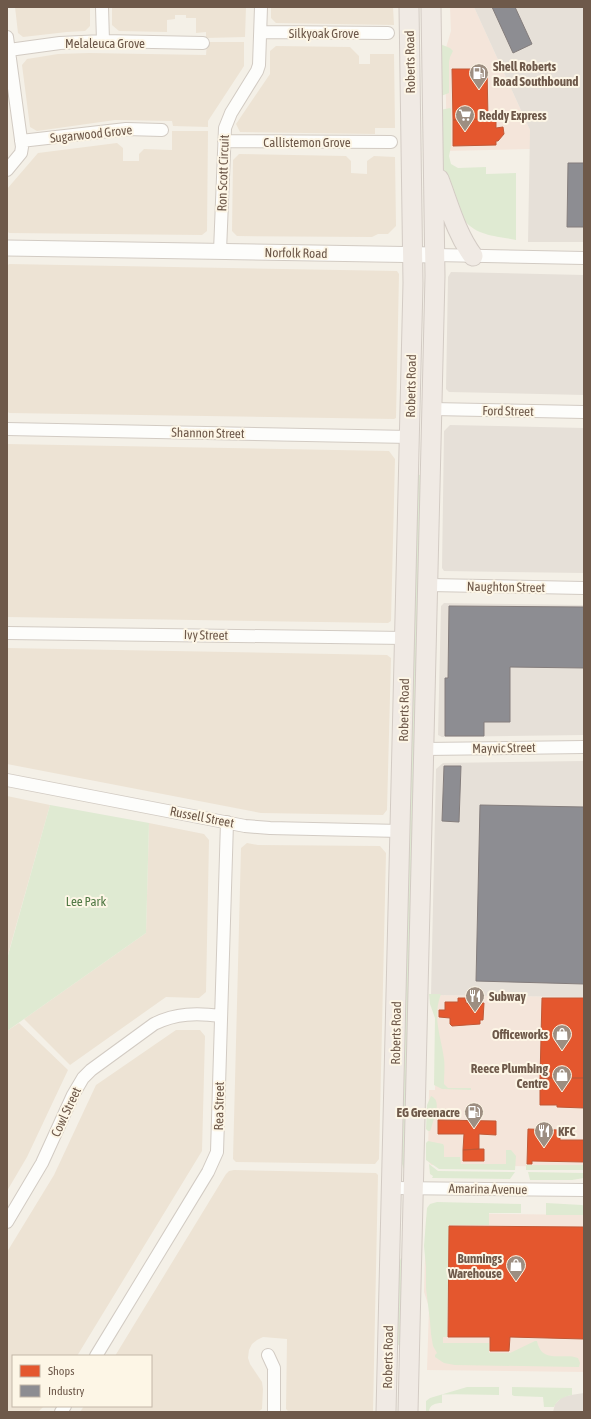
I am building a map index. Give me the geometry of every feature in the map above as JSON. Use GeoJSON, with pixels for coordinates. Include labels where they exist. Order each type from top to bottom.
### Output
{"type":"FeatureCollection","features":[{"type":"Feature","properties":{"kind":"highway","name":"Roberts Road"},"geometry":{"type":"LineString","coordinates":[[386,1412],[393,1188],[400,831],[406,638],[413,255],[409,7]]}},
{"type":"Feature","properties":{"kind":"highway","name":"Roberts Road"},"geometry":{"type":"LineString","coordinates":[[408,1412],[429,585],[435,255],[431,7]]}},
{"type":"Feature","properties":{"kind":"highway"},"geometry":{"type":"LineString","coordinates":[[434,164],[458,230],[466,247],[473,256]]}},
{"type":"Feature","properties":{"kind":"street"},"geometry":{"type":"LineString","coordinates":[[102,7],[103,41]]}},
{"type":"Feature","properties":{"kind":"street","name":"Ron Scott Circuit"},"geometry":{"type":"LineString","coordinates":[[220,252],[225,128],[228,118],[257,71],[259,65],[261,7]]}},
{"type":"Feature","properties":{"kind":"street","name":"Silkyoak Grove"},"geometry":{"type":"LineString","coordinates":[[260,32],[388,33]]}},
{"type":"Feature","properties":{"kind":"street"},"geometry":{"type":"LineString","coordinates":[[7,37],[22,147],[21,153],[7,170]]}},
{"type":"Feature","properties":{"kind":"street","name":"Melaleuca Grove"},"geometry":{"type":"LineString","coordinates":[[9,50],[60,43],[103,41],[203,43]]}},
{"type":"Feature","properties":{"kind":"street","name":"Sugarwood Grove"},"geometry":{"type":"LineString","coordinates":[[21,141],[126,128],[162,130]]}},
{"type":"Feature","properties":{"kind":"street","name":"Callistemon Grove"},"geometry":{"type":"LineString","coordinates":[[224,141],[391,142]]}},
{"type":"Feature","properties":{"kind":"street","name":"Norfolk Road"},"geometry":{"type":"LineString","coordinates":[[7,248],[584,258]]}},
{"type":"Feature","properties":{"kind":"street","name":"Ford Street"},"geometry":{"type":"LineString","coordinates":[[432,409],[584,412]]}},
{"type":"Feature","properties":{"kind":"street","name":"Shannon Street"},"geometry":{"type":"LineString","coordinates":[[7,429],[410,437]]}},
{"type":"Feature","properties":{"kind":"street","name":"Naughton Street"},"geometry":{"type":"LineString","coordinates":[[429,585],[584,588]]}},
{"type":"Feature","properties":{"kind":"street","name":"Ivy Street"},"geometry":{"type":"LineString","coordinates":[[7,633],[406,638]]}},
{"type":"Feature","properties":{"kind":"street","name":"Mayvic Street"},"geometry":{"type":"LineString","coordinates":[[424,749],[584,748]]}},
{"type":"Feature","properties":{"kind":"street","name":"Russell Street"},"geometry":{"type":"LineString","coordinates":[[7,780],[245,826],[400,831]]}},
{"type":"Feature","properties":{"kind":"street","name":"Rea Street"},"geometry":{"type":"LineString","coordinates":[[97,1355],[208,1172],[216,1156],[218,1146],[227,822]]}},
{"type":"Feature","properties":{"kind":"street","name":"Cowl Street"},"geometry":{"type":"LineString","coordinates":[[7,1222],[42,1163],[78,1086],[91,1070],[154,1024],[164,1019],[182,1014],[221,1016]]}},
{"type":"Feature","properties":{"kind":"street","name":"Amarina Avenue"},"geometry":{"type":"LineString","coordinates":[[393,1188],[584,1190]]}},
{"type":"Feature","properties":{"kind":"street"},"geometry":{"type":"LineString","coordinates":[[268,1355],[274,1368],[274,1412]]}},
{"type":"Feature","properties":{"kind":"shaded area"},"geometry":{"type":"Polygon","coordinates":[[[15,7],[90,7],[90,26],[85,31],[23,37],[18,33],[15,7]]]}},
{"type":"Feature","properties":{"kind":"shaded area"},"geometry":{"type":"Polygon","coordinates":[[[112,7],[246,7],[245,37],[206,38],[206,32],[196,33],[196,18],[186,18],[186,15],[175,15],[175,19],[167,20],[167,32],[119,31],[112,25],[112,7]]]}},
{"type":"Feature","properties":{"kind":"shaded area"},"geometry":{"type":"Polygon","coordinates":[[[271,7],[393,7],[394,25],[276,23],[271,18],[271,7]]]}},
{"type":"Feature","properties":{"kind":"shaded area","name":"Shell Roberts Road Southbound"},"geometry":{"type":"Polygon","coordinates":[[[450,7],[474,7],[530,130],[530,149],[447,151],[445,51],[451,31],[450,7]]]}},
{"type":"Feature","properties":{"kind":"shaded area"},"geometry":{"type":"Polygon","coordinates":[[[474,7],[584,7],[584,242],[528,242],[530,130],[474,7]]]}},
{"type":"Feature","properties":{"kind":"shaded area"},"geometry":{"type":"Polygon","coordinates":[[[207,42],[244,42],[244,66],[208,121],[208,127],[173,126],[172,121],[115,120],[37,131],[30,127],[22,65],[27,59],[58,54],[89,53],[206,55],[207,42]]]}},
{"type":"Feature","properties":{"kind":"shaded area"},"geometry":{"type":"Polygon","coordinates":[[[276,46],[350,47],[359,56],[359,64],[370,64],[370,54],[394,54],[395,128],[375,128],[375,134],[240,132],[236,124],[270,74],[270,51],[276,46]]]}},
{"type":"Feature","properties":{"kind":"shaded area"},"geometry":{"type":"Polygon","coordinates":[[[172,131],[208,131],[207,231],[202,235],[9,233],[7,231],[7,189],[38,153],[117,143],[123,148],[123,161],[139,161],[139,154],[144,149],[172,150],[172,131]]]}},
{"type":"Feature","properties":{"kind":"shaded area"},"geometry":{"type":"Polygon","coordinates":[[[239,154],[346,156],[351,161],[351,173],[367,174],[367,161],[374,156],[395,157],[396,226],[388,234],[378,234],[372,237],[237,236],[232,231],[233,160],[239,154]]]}},
{"type":"Feature","properties":{"kind":"shaded area"},"geometry":{"type":"Polygon","coordinates":[[[9,264],[397,271],[399,274],[396,418],[9,413],[7,411],[7,266],[9,264]]]}},
{"type":"Feature","properties":{"kind":"shaded area"},"geometry":{"type":"Polygon","coordinates":[[[451,272],[584,275],[584,395],[449,392],[446,389],[448,277],[451,272]]]}},
{"type":"Feature","properties":{"kind":"shaded area"},"geometry":{"type":"Polygon","coordinates":[[[450,425],[584,428],[584,573],[444,571],[442,568],[444,431],[450,425]]]}},
{"type":"Feature","properties":{"kind":"shaded area"},"geometry":{"type":"Polygon","coordinates":[[[7,444],[389,451],[395,459],[391,621],[388,623],[7,617],[7,444]]]}},
{"type":"Feature","properties":{"kind":"shaded area"},"geometry":{"type":"Polygon","coordinates":[[[444,603],[584,605],[584,735],[442,737],[438,735],[441,606],[444,603]]]}},
{"type":"Feature","properties":{"kind":"shaded area"},"geometry":{"type":"Polygon","coordinates":[[[7,648],[387,655],[391,658],[387,810],[383,815],[261,813],[7,764],[7,648]]]}},
{"type":"Feature","properties":{"kind":"shaded area"},"geometry":{"type":"Polygon","coordinates":[[[584,761],[584,997],[431,995],[436,769],[443,763],[584,761]]]}},
{"type":"Feature","properties":{"kind":"shaded area"},"geometry":{"type":"Polygon","coordinates":[[[7,796],[50,805],[7,958],[7,796]]]}},
{"type":"Feature","properties":{"kind":"shaded area"},"geometry":{"type":"Polygon","coordinates":[[[149,823],[204,834],[209,840],[206,992],[199,998],[166,997],[70,1065],[24,1019],[146,933],[149,823]]]}},
{"type":"Feature","properties":{"kind":"shaded area"},"geometry":{"type":"Polygon","coordinates":[[[247,843],[258,845],[380,846],[386,853],[379,1159],[375,1164],[236,1162],[233,1159],[241,848],[247,843]]]}},
{"type":"Feature","properties":{"kind":"shaded area"},"geometry":{"type":"Polygon","coordinates":[[[431,995],[584,997],[584,1167],[431,1165],[428,1161],[429,1090],[435,1090],[437,1010],[431,995]]]}},
{"type":"Feature","properties":{"kind":"shaded area"},"geometry":{"type":"Polygon","coordinates":[[[19,1023],[68,1070],[27,1157],[7,1191],[7,1031],[19,1023]]]}},
{"type":"Feature","properties":{"kind":"shaded area"},"geometry":{"type":"Polygon","coordinates":[[[176,1030],[200,1030],[205,1036],[202,1151],[78,1355],[12,1355],[12,1407],[43,1407],[38,1412],[7,1412],[7,1252],[54,1175],[96,1085],[176,1030]]]}},
{"type":"Feature","properties":{"kind":"shaded area"},"geometry":{"type":"Polygon","coordinates":[[[229,1171],[376,1173],[378,1175],[373,1411],[289,1412],[286,1409],[287,1339],[263,1337],[252,1344],[249,1350],[248,1358],[250,1364],[262,1382],[262,1409],[258,1412],[80,1412],[83,1407],[152,1407],[152,1355],[116,1355],[229,1171]]]}},
{"type":"Feature","properties":{"kind":"shaded area","name":"Bunnings Warehouse"},"geometry":{"type":"Polygon","coordinates":[[[430,1213],[584,1215],[584,1372],[427,1370],[429,1307],[424,1292],[426,1218],[430,1213]]]}},
{"type":"Feature","properties":{"kind":"shaded area"},"geometry":{"type":"Polygon","coordinates":[[[584,1393],[584,1412],[553,1412],[555,1404],[562,1397],[584,1393]]]}},
{"type":"Feature","properties":{"kind":"green space"},"geometry":{"type":"Polygon","coordinates":[[[440,44],[450,48],[453,51],[449,62],[449,93],[441,96],[440,44]]]}},
{"type":"Feature","properties":{"kind":"green space"},"geometry":{"type":"Polygon","coordinates":[[[450,108],[451,146],[449,156],[451,164],[458,168],[486,167],[486,174],[516,173],[516,240],[481,233],[465,221],[459,224],[444,174],[441,154],[440,110],[450,108]]]}},
{"type":"Feature","properties":{"kind":"green space"},"geometry":{"type":"Polygon","coordinates":[[[416,475],[423,475],[405,1172],[400,1158],[416,475]]]}},
{"type":"Feature","properties":{"kind":"green space","name":"Lee Park"},"geometry":{"type":"Polygon","coordinates":[[[50,805],[149,823],[146,933],[7,1031],[7,959],[50,805]]]}},
{"type":"Feature","properties":{"kind":"green space"},"geometry":{"type":"Polygon","coordinates":[[[429,994],[441,994],[438,1002],[437,1019],[444,1059],[444,1084],[448,1088],[471,1088],[471,1090],[442,1089],[434,1085],[435,1018],[430,1004],[429,994]]]}},
{"type":"Feature","properties":{"kind":"green space"},"geometry":{"type":"Polygon","coordinates":[[[431,1096],[435,1098],[437,1106],[431,1129],[428,1131],[426,1129],[427,1105],[431,1096]]]}},
{"type":"Feature","properties":{"kind":"green space"},"geometry":{"type":"Polygon","coordinates":[[[428,1141],[443,1144],[444,1157],[460,1157],[461,1164],[506,1164],[506,1150],[511,1150],[516,1156],[515,1170],[439,1169],[426,1160],[426,1143],[428,1141]]]}},
{"type":"Feature","properties":{"kind":"green space"},"geometry":{"type":"Polygon","coordinates":[[[429,1164],[438,1171],[515,1172],[510,1179],[432,1178],[433,1176],[430,1174],[429,1164]]]}},
{"type":"Feature","properties":{"kind":"green space"},"geometry":{"type":"Polygon","coordinates":[[[526,1165],[584,1165],[584,1170],[526,1170],[526,1165]]]}},
{"type":"Feature","properties":{"kind":"green space"},"geometry":{"type":"Polygon","coordinates":[[[528,1172],[584,1173],[584,1178],[572,1180],[530,1180],[528,1172]]]}},
{"type":"Feature","properties":{"kind":"green space"},"geometry":{"type":"Polygon","coordinates":[[[437,1202],[521,1204],[521,1213],[489,1213],[489,1225],[449,1225],[447,1337],[443,1337],[443,1343],[489,1343],[489,1353],[510,1353],[537,1341],[543,1353],[554,1356],[578,1358],[580,1363],[579,1367],[455,1365],[444,1363],[435,1357],[437,1353],[433,1346],[431,1334],[426,1288],[424,1246],[427,1208],[430,1204],[437,1202]]]}},
{"type":"Feature","properties":{"kind":"green space"},"geometry":{"type":"Polygon","coordinates":[[[546,1203],[582,1205],[584,1206],[584,1215],[546,1215],[546,1203]]]}},
{"type":"Feature","properties":{"kind":"green space"},"geometry":{"type":"Polygon","coordinates":[[[401,1258],[404,1258],[402,1345],[396,1345],[397,1268],[401,1258]]]}},
{"type":"Feature","properties":{"kind":"green space"},"geometry":{"type":"Polygon","coordinates":[[[467,1387],[499,1387],[499,1395],[443,1394],[467,1387]]]}},
{"type":"Feature","properties":{"kind":"green space"},"geometry":{"type":"Polygon","coordinates":[[[512,1387],[572,1388],[572,1395],[562,1398],[554,1407],[544,1407],[543,1397],[514,1396],[512,1395],[512,1387]]]}},
{"type":"Feature","properties":{"kind":"green space"},"geometry":{"type":"Polygon","coordinates":[[[442,1394],[442,1403],[433,1405],[429,1412],[426,1412],[426,1401],[442,1394]]]}},
{"type":"Feature","properties":{"kind":"building: Shops"},"geometry":{"type":"Polygon","coordinates":[[[452,69],[487,69],[488,119],[453,120],[452,69]]]}},
{"type":"Feature","properties":{"kind":"building: Shops"},"geometry":{"type":"Polygon","coordinates":[[[496,118],[496,128],[503,127],[504,134],[498,141],[496,141],[496,145],[453,146],[453,120],[496,118]]]}},
{"type":"Feature","properties":{"kind":"building: Shops"},"geometry":{"type":"Polygon","coordinates":[[[458,998],[466,998],[466,1003],[484,1003],[483,1020],[480,1020],[480,1024],[452,1026],[450,1024],[450,1018],[439,1017],[439,1010],[445,1010],[445,1002],[458,1002],[458,998]]]}},
{"type":"Feature","properties":{"kind":"building: Shops","name":"Officeworks"},"geometry":{"type":"Polygon","coordinates":[[[542,998],[584,998],[584,1078],[540,1078],[542,998]]]}},
{"type":"Feature","properties":{"kind":"building: Shops","name":"Reece Plumbing Centre"},"geometry":{"type":"Polygon","coordinates":[[[540,1078],[584,1078],[584,1108],[540,1105],[540,1078]]]}},
{"type":"Feature","properties":{"kind":"building: Shops"},"geometry":{"type":"Polygon","coordinates":[[[438,1120],[496,1121],[496,1135],[479,1134],[479,1149],[463,1150],[464,1134],[438,1134],[438,1120]]]}},
{"type":"Feature","properties":{"kind":"building: Shops"},"geometry":{"type":"Polygon","coordinates":[[[528,1129],[560,1130],[560,1140],[584,1140],[584,1162],[532,1161],[532,1164],[527,1164],[528,1129]]]}},
{"type":"Feature","properties":{"kind":"building: Shops"},"geometry":{"type":"Polygon","coordinates":[[[484,1149],[484,1161],[463,1161],[463,1150],[484,1149]]]}},
{"type":"Feature","properties":{"kind":"building: Shops","name":"Bunnings Warehouse"},"geometry":{"type":"Polygon","coordinates":[[[449,1226],[584,1227],[584,1339],[510,1337],[509,1351],[490,1351],[490,1337],[448,1337],[449,1226]]]}},
{"type":"Feature","properties":{"kind":"building: Industry"},"geometry":{"type":"Polygon","coordinates":[[[492,7],[515,7],[532,44],[513,53],[492,7]]]}},
{"type":"Feature","properties":{"kind":"building: Industry"},"geometry":{"type":"Polygon","coordinates":[[[568,163],[584,163],[584,227],[567,227],[568,163]]]}},
{"type":"Feature","properties":{"kind":"building: Industry"},"geometry":{"type":"Polygon","coordinates":[[[449,606],[584,607],[584,668],[510,667],[510,722],[484,722],[484,736],[445,736],[445,678],[448,678],[449,606]]]}},
{"type":"Feature","properties":{"kind":"building: Industry"},"geometry":{"type":"Polygon","coordinates":[[[444,766],[461,766],[459,822],[442,821],[444,766]]]}},
{"type":"Feature","properties":{"kind":"building: Industry"},"geometry":{"type":"Polygon","coordinates":[[[480,805],[584,807],[584,984],[476,981],[480,805]]]}},
{"type":"Feature","properties":{"kind":"place","name":"Shell Roberts Road Southbound"},"geometry":{"type":"Point","coordinates":[479,90]}},
{"type":"Feature","properties":{"kind":"place","name":"Reddy Express"},"geometry":{"type":"Point","coordinates":[465,132]}},
{"type":"Feature","properties":{"kind":"place","name":"Subway"},"geometry":{"type":"Point","coordinates":[475,1013]}},
{"type":"Feature","properties":{"kind":"place","name":"Officeworks"},"geometry":{"type":"Point","coordinates":[562,1051]}},
{"type":"Feature","properties":{"kind":"place","name":"Reece Plumbing Centre"},"geometry":{"type":"Point","coordinates":[562,1092]}},
{"type":"Feature","properties":{"kind":"place","name":"EG Greenacre"},"geometry":{"type":"Point","coordinates":[474,1129]}},
{"type":"Feature","properties":{"kind":"place","name":"KFC"},"geometry":{"type":"Point","coordinates":[544,1148]}},
{"type":"Feature","properties":{"kind":"place","name":"Bunnings Warehouse"},"geometry":{"type":"Point","coordinates":[516,1282]}}]}
